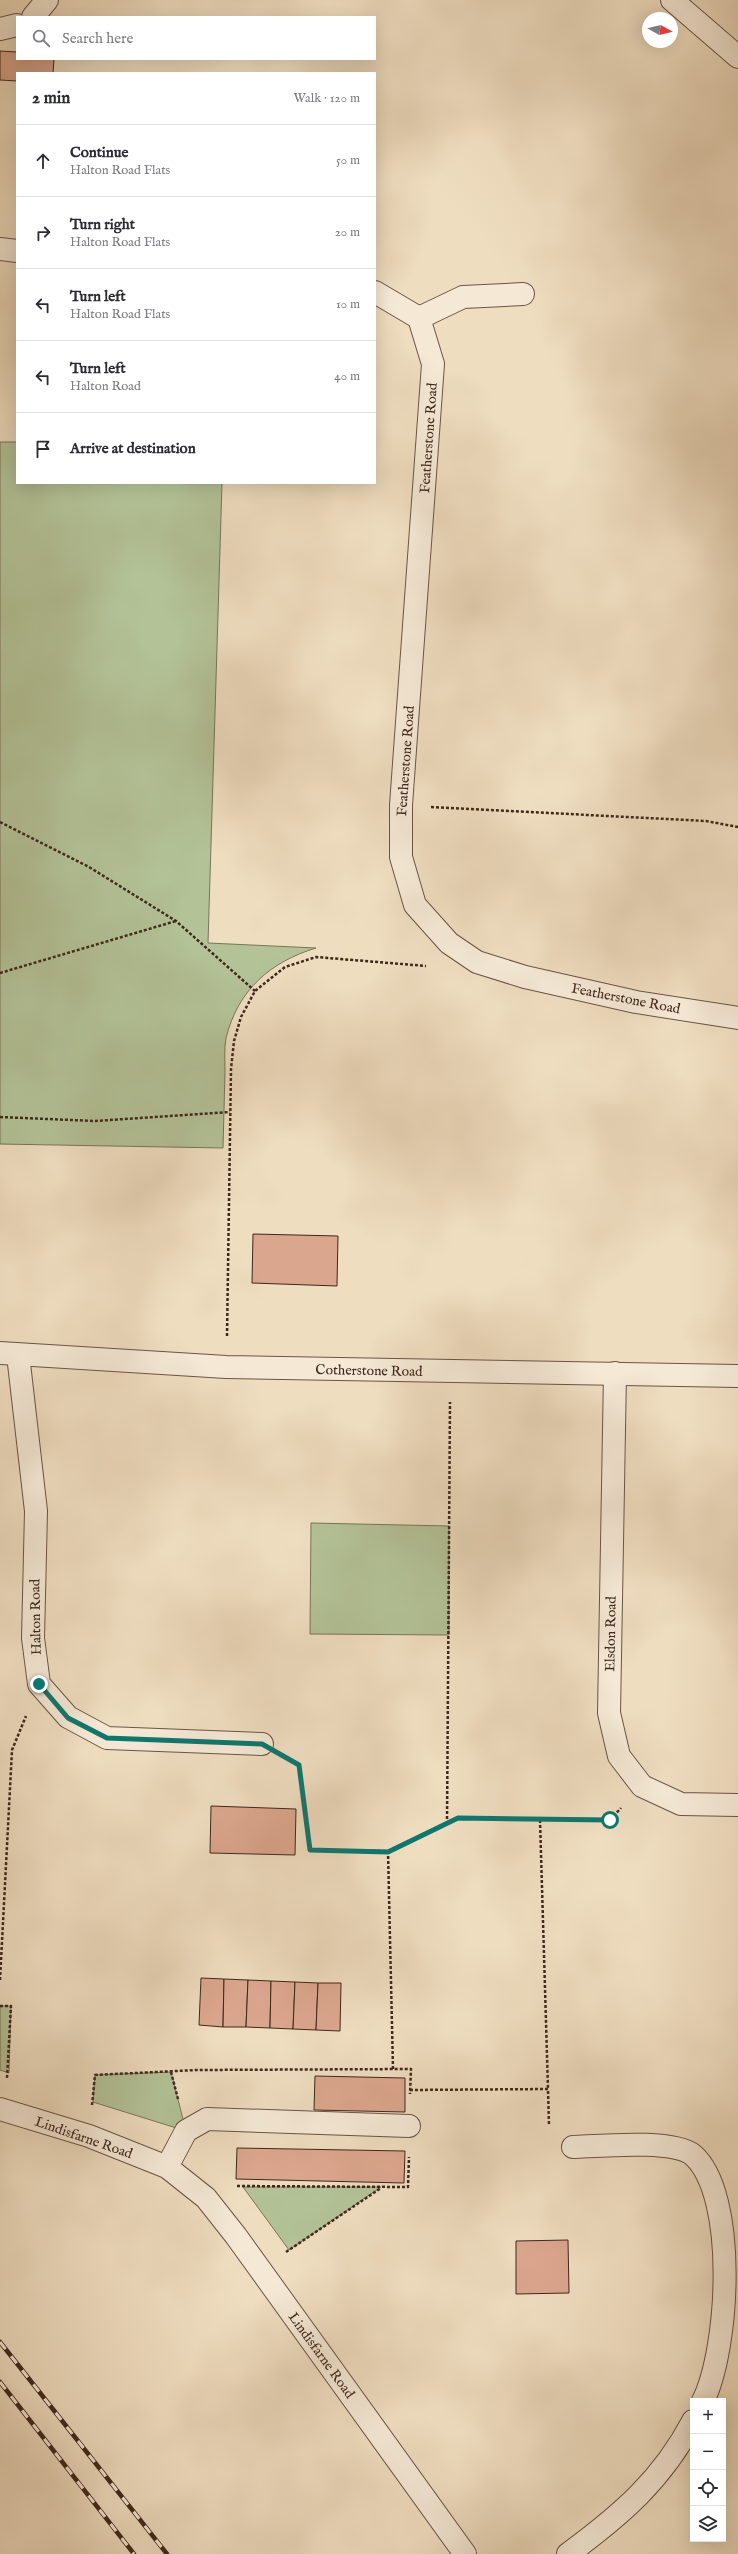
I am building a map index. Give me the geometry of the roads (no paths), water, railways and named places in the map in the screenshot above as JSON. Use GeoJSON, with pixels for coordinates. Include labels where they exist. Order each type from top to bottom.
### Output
{"type":"FeatureCollection","features":[{"type":"Feature","properties":{"kind":"street"},"geometry":{"type":"LineString","coordinates":[[34,16],[47,0]]}},
{"type":"Feature","properties":{"kind":"street"},"geometry":{"type":"LineString","coordinates":[[672,0],[738,57]]}},
{"type":"Feature","properties":{"kind":"street"},"geometry":{"type":"LineString","coordinates":[[0,29],[16,25]]}},
{"type":"Feature","properties":{"kind":"street"},"geometry":{"type":"LineString","coordinates":[[0,249],[16,251]]}},
{"type":"Feature","properties":{"kind":"street"},"geometry":{"type":"LineString","coordinates":[[376,293],[419,318],[463,297],[523,294]]}},
{"type":"Feature","properties":{"kind":"street","name":"Featherstone Road"},"geometry":{"type":"LineString","coordinates":[[419,318],[433,364],[401,805],[401,857],[415,905],[449,943],[477,962],[525,977],[636,1002],[738,1018]]}},
{"type":"Feature","properties":{"kind":"street","name":"Cotherstone Road"},"geometry":{"type":"LineString","coordinates":[[9,1354],[226,1367],[738,1376]]}},
{"type":"Feature","properties":{"kind":"street","name":"Halton Road"},"geometry":{"type":"LineString","coordinates":[[9,1354],[36,1511],[33,1638],[39,1684],[68,1718],[107,1738],[262,1744]]}},
{"type":"Feature","properties":{"kind":"street","name":"Elsdon Road"},"geometry":{"type":"LineString","coordinates":[[615,1373],[609,1713],[619,1756],[642,1786],[681,1804],[738,1804]]}},
{"type":"Feature","properties":{"kind":"street","name":"Lindisfarne Road"},"geometry":{"type":"LineString","coordinates":[[0,2109],[89,2136],[167,2168],[206,2198],[260,2270],[465,2554]]}},
{"type":"Feature","properties":{"kind":"street"},"geometry":{"type":"LineString","coordinates":[[167,2168],[186,2131],[207,2119],[409,2126]]}},
{"type":"Feature","properties":{"kind":"street"},"geometry":{"type":"LineString","coordinates":[[573,2147],[668,2146],[692,2155],[712,2179],[724,2225],[727,2280],[720,2344],[704,2398]]}},
{"type":"Feature","properties":{"kind":"street"},"geometry":{"type":"LineString","coordinates":[[568,2554],[600,2531],[644,2491],[684,2438],[690,2427]]}},
{"type":"Feature","properties":{"kind":"railway"},"geometry":{"type":"LineString","coordinates":[[0,2342],[167,2554]]}},
{"type":"Feature","properties":{"kind":"railway"},"geometry":{"type":"LineString","coordinates":[[0,2382],[134,2554]]}}]}
